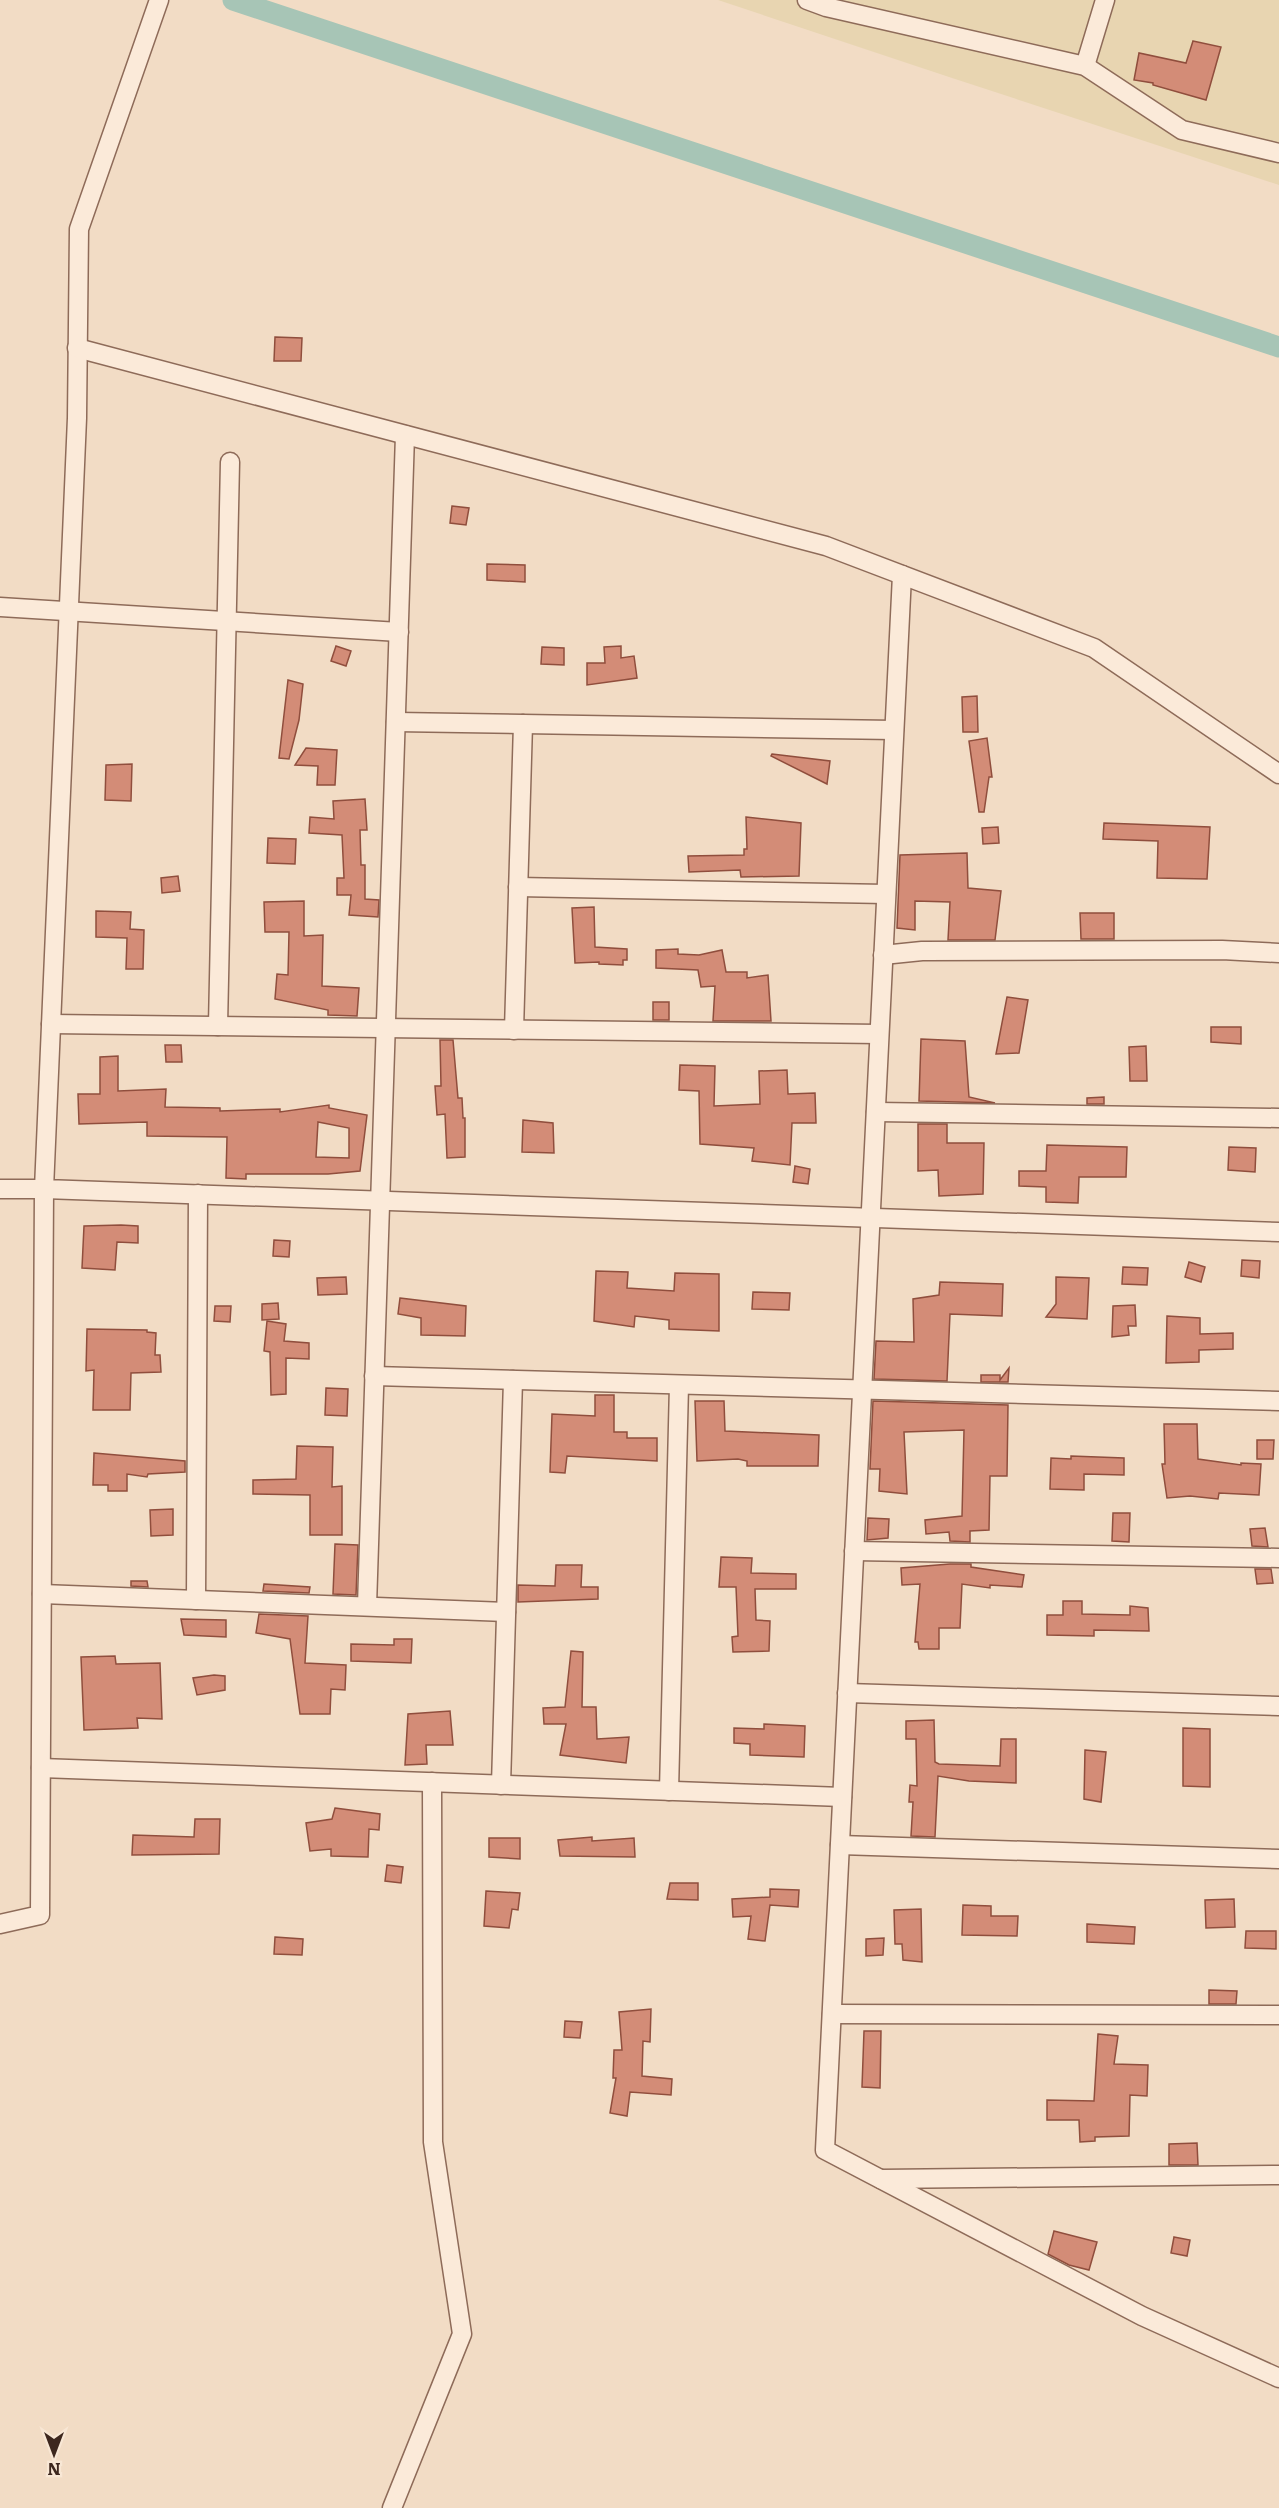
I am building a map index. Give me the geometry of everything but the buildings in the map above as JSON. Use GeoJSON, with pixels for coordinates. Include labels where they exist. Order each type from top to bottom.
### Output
{"type":"FeatureCollection","features":[{"type":"Feature","properties":{"kind":"street"},"geometry":{"type":"LineString","coordinates":[[0,1924],[40,1915],[44,1189],[77,418],[79,230],[159,0]]}},
{"type":"Feature","properties":{"kind":"street"},"geometry":{"type":"LineString","coordinates":[[807,0],[1085,66],[1182,130],[1279,153]]}},
{"type":"Feature","properties":{"kind":"street"},"geometry":{"type":"LineString","coordinates":[[1085,66],[1106,0]]}},
{"type":"Feature","properties":{"kind":"street"},"geometry":{"type":"LineString","coordinates":[[77,348],[826,546],[1094,648],[1279,774]]}},
{"type":"Feature","properties":{"kind":"street"},"geometry":{"type":"LineString","coordinates":[[367,1606],[405,435]]}},
{"type":"Feature","properties":{"kind":"street"},"geometry":{"type":"LineString","coordinates":[[218,1026],[230,462]]}},
{"type":"Feature","properties":{"kind":"street"},"geometry":{"type":"LineString","coordinates":[[902,575],[825,2150],[1143,2316],[1279,2378]]}},
{"type":"Feature","properties":{"kind":"street"},"geometry":{"type":"LineString","coordinates":[[0,607],[399,632]]}},
{"type":"Feature","properties":{"kind":"street"},"geometry":{"type":"LineString","coordinates":[[396,722],[894,730]]}},
{"type":"Feature","properties":{"kind":"street"},"geometry":{"type":"LineString","coordinates":[[514,1030],[523,724]]}},
{"type":"Feature","properties":{"kind":"street"},"geometry":{"type":"LineString","coordinates":[[518,887],[886,894]]}},
{"type":"Feature","properties":{"kind":"street"},"geometry":{"type":"LineString","coordinates":[[883,954],[945,951],[1222,950],[1279,953]]}},
{"type":"Feature","properties":{"kind":"street"},"geometry":{"type":"LineString","coordinates":[[51,1024],[879,1034]]}},
{"type":"Feature","properties":{"kind":"street"},"geometry":{"type":"LineString","coordinates":[[876,1112],[1279,1118]]}},
{"type":"Feature","properties":{"kind":"street"},"geometry":{"type":"LineString","coordinates":[[0,1189],[1279,1232]]}},
{"type":"Feature","properties":{"kind":"street"},"geometry":{"type":"LineString","coordinates":[[196,1600],[198,1194]]}},
{"type":"Feature","properties":{"kind":"street"},"geometry":{"type":"LineString","coordinates":[[374,1376],[1279,1401]]}},
{"type":"Feature","properties":{"kind":"street"},"geometry":{"type":"LineString","coordinates":[[501,1785],[513,1380]]}},
{"type":"Feature","properties":{"kind":"street"},"geometry":{"type":"LineString","coordinates":[[669,1791],[679,1385]]}},
{"type":"Feature","properties":{"kind":"street"},"geometry":{"type":"LineString","coordinates":[[854,1551],[1279,1558]]}},
{"type":"Feature","properties":{"kind":"street"},"geometry":{"type":"LineString","coordinates":[[42,1594],[506,1612]]}},
{"type":"Feature","properties":{"kind":"street"},"geometry":{"type":"LineString","coordinates":[[847,1693],[1279,1706]]}},
{"type":"Feature","properties":{"kind":"street"},"geometry":{"type":"LineString","coordinates":[[41,1768],[842,1797]]}},
{"type":"Feature","properties":{"kind":"street"},"geometry":{"type":"LineString","coordinates":[[392,2508],[462,2334],[433,2142],[432,1782]]}},
{"type":"Feature","properties":{"kind":"street"},"geometry":{"type":"LineString","coordinates":[[840,1845],[1279,1859]]}},
{"type":"Feature","properties":{"kind":"street"},"geometry":{"type":"LineString","coordinates":[[831,2014],[1279,2015]]}},
{"type":"Feature","properties":{"kind":"street"},"geometry":{"type":"LineString","coordinates":[[879,2179],[1279,2175]]}},
{"type":"Feature","properties":{"kind":"shaded area"},"geometry":{"type":"Polygon","coordinates":[[[718,0],[1279,0],[1279,185],[949,77],[718,0]]]}},
{"type":"Feature","properties":{"kind":"waterway"},"geometry":{"type":"LineString","coordinates":[[233,0],[1279,347]]}}]}
